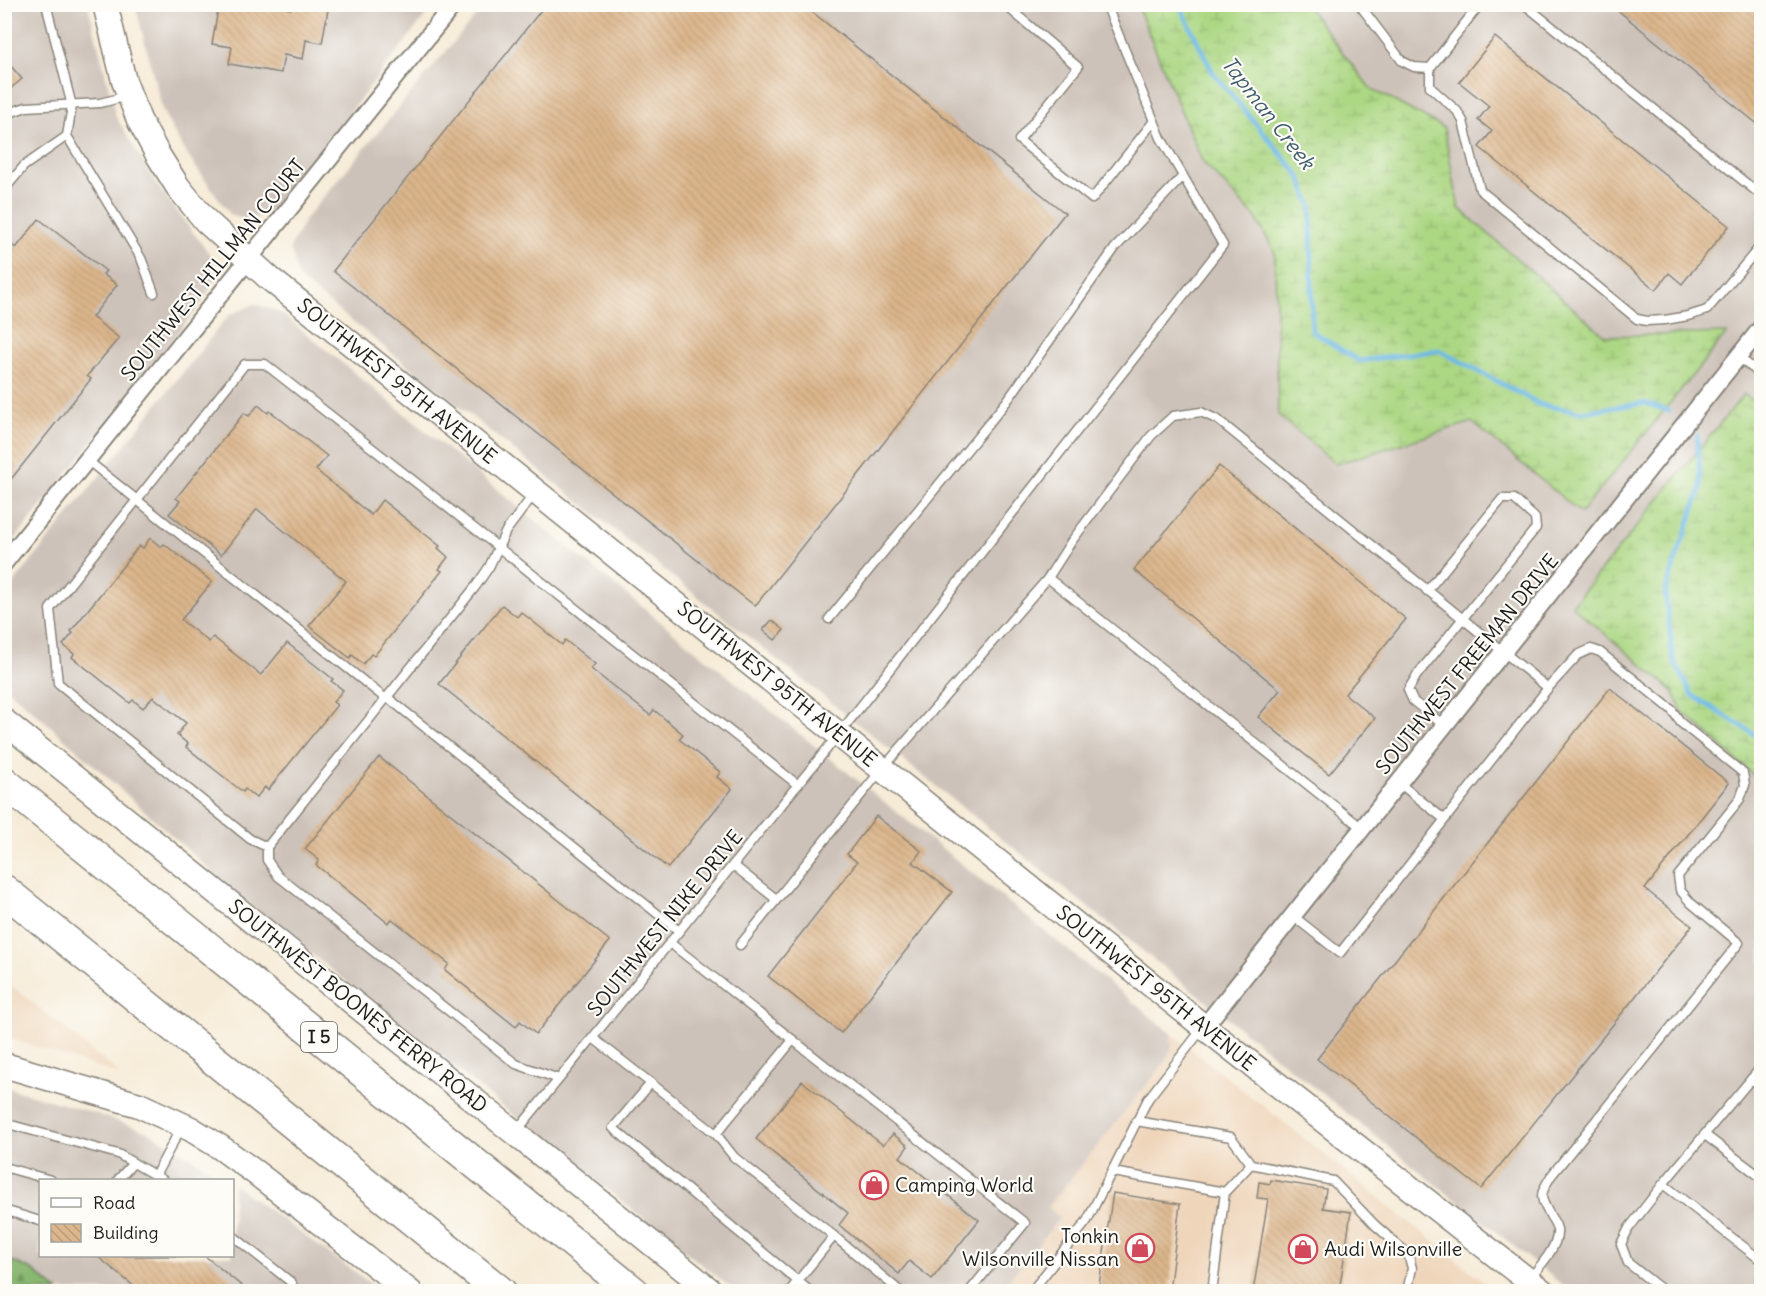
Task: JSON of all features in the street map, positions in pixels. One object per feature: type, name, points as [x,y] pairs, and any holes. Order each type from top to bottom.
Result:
[{"type":"highway","name":"I 5","points":[[6,787],[634,1292]]},
{"type":"highway","points":[[4,890],[501,1292]]},
{"type":"main road","name":"SOUTHWEST 95TH AVENUE","points":[[105,4],[129,96],[148,138],[178,187],[215,231],[536,492],[1530,1287]]},
{"type":"main road","name":"SOUTHWEST BOONES FERRY ROAD","points":[[4,722],[712,1292]]},
{"type":"main road","points":[[4,1065],[139,1105],[183,1125],[220,1147],[410,1292]]},
{"type":"street","name":"SOUTHWEST HILLMAN COURT","points":[[4,563],[454,4]]},
{"type":"street","name":"SOUTHWEST FREEMAN DRIVE","points":[[1204,1027],[1761,327]]},
{"type":"lane","points":[[46,4],[72,106],[67,136],[141,258],[154,293]]},
{"type":"lane","points":[[1004,4],[1078,67],[1019,140],[1092,199],[1154,121]]},
{"type":"lane","points":[[829,619],[1007,401],[1115,248],[1183,176],[1154,121],[1106,4]]},
{"type":"lane","points":[[1359,4],[1402,61],[1414,67],[1430,68]]},
{"type":"lane","points":[[1480,4],[1430,68],[1430,87],[1457,111],[1464,121],[1480,190],[1637,319],[1647,321],[1688,316],[1707,310],[1761,244]]},
{"type":"lane","points":[[1524,4],[1761,196]]},
{"type":"lane","points":[[4,115],[26,107],[72,106],[100,103],[129,96]]},
{"type":"lane","points":[[4,190],[24,166],[67,136]]},
{"type":"lane","name":"SOUTHWEST NIKE DRIVE","points":[[516,1132],[839,734],[1223,245],[1183,176]]},
{"type":"lane","points":[[1738,357],[1761,375]]},
{"type":"lane","points":[[267,847],[250,839],[58,683],[50,609],[245,364],[264,364],[798,785]]},
{"type":"lane","points":[[740,945],[882,769],[1048,578],[1071,542],[1151,436],[1173,416],[1201,412],[1218,420],[1548,688]]},
{"type":"lane","points":[[87,460],[679,931]]},
{"type":"lane","points":[[536,492],[506,531],[489,567],[476,586],[267,847],[267,860],[278,876],[516,1064],[559,1079]]},
{"type":"lane","points":[[1427,591],[1502,499],[1514,499],[1535,518],[1536,528],[1417,675],[1408,690],[1413,701],[1444,726]]},
{"type":"lane","points":[[1048,578],[1362,828]]},
{"type":"lane","points":[[1293,915],[1340,953],[1548,688],[1578,655],[1591,649],[1600,652],[1672,710],[1681,723],[1743,772],[1745,785],[1740,799],[1678,876],[1680,890],[1691,903],[1739,943],[1551,1176],[1541,1193],[1542,1202],[1557,1230],[1554,1245],[1530,1287]]},
{"type":"lane","points":[[1399,783],[1444,819]]},
{"type":"lane","points":[[733,865],[776,899]]},
{"type":"lane","points":[[670,943],[1025,1223],[969,1292]]},
{"type":"lane","points":[[1031,1292],[1087,1221],[1148,1099],[1204,1027]]},
{"type":"lane","points":[[593,1038],[716,1134],[734,1157],[901,1292]]},
{"type":"lane","points":[[716,1134],[793,1040]]},
{"type":"lane","points":[[1665,1292],[1628,1263],[1622,1244],[1629,1228],[1663,1184],[1761,1066]]},
{"type":"lane","points":[[1751,1078],[1761,1087]]},
{"type":"lane","points":[[651,1083],[613,1128],[811,1292]]},
{"type":"lane","points":[[1136,1121],[1231,1137],[1251,1164],[1333,1181],[1375,1226],[1408,1254],[1412,1268],[1407,1292]]},
{"type":"lane","points":[[4,1123],[118,1154],[162,1179]]},
{"type":"lane","points":[[155,1176],[183,1125]]},
{"type":"lane","points":[[1705,1135],[1761,1178]]},
{"type":"lane","points":[[119,1179],[133,1163]]},
{"type":"lane","points":[[1212,1292],[1225,1192],[1251,1164]]},
{"type":"lane","points":[[4,1167],[47,1179]]},
{"type":"lane","points":[[1113,1172],[1225,1192]]},
{"type":"lane","points":[[1663,1184],[1761,1261]]},
{"type":"lane","points":[[4,1210],[39,1221]]},
{"type":"lane","points":[[789,1292],[834,1236]]},
{"type":"lane","points":[[234,1237],[292,1283]]},
{"type":"shaded area","points":[[5,5],[88,5],[116,117],[157,185],[214,260],[216,278],[203,301],[5,552]]},
{"type":"shaded area","points":[[135,5],[434,5],[273,210],[248,221],[230,214],[185,152],[163,112]]},
{"type":"shaded area","points":[[485,5],[1761,5],[1761,1291],[1570,1291],[299,279],[290,248],[306,218]]},
{"type":"shaded area","points":[[255,304],[281,313],[1171,1033],[1172,1047],[1165,1062],[1048,1207],[1060,1218],[1000,1291],[735,1291],[241,898],[5,687],[5,594],[229,315]]},
{"type":"shaded area","points":[[5,980],[121,1075],[5,1037]]},
{"type":"shaded area","points":[[1171,1033],[1496,1291],[1000,1292],[1060,1218],[1047,1207],[1165,1062],[1172,1047]]},
{"type":"shaded area","points":[[4,1087],[94,1113],[149,1132],[226,1179],[39,1179],[39,1257],[234,1257],[234,1185],[381,1291],[5,1291]]},
{"type":"green space","points":[[1137,5],[1306,5],[1370,88],[1444,128],[1459,208],[1605,336],[1727,333],[1581,513],[1472,422],[1336,464],[1278,415],[1275,253],[1256,218],[1202,161]]},
{"type":"green space","points":[[1744,394],[1762,410],[1761,782],[1682,711],[1674,692],[1572,606]]},
{"type":"green space","points":[[5,1258],[32,1270],[58,1291],[5,1291]]},
{"type":"building","points":[[219,4],[263,4],[291,9],[292,4],[329,4],[322,43],[306,40],[303,59],[284,55],[281,73],[229,64],[232,47],[212,44]]},
{"type":"building","points":[[546,4],[802,4],[1065,213],[755,606],[333,271]]},
{"type":"building","points":[[1610,4],[1761,4],[1761,127]]},
{"type":"building","points":[[1495,37],[1729,226],[1682,284],[1669,273],[1656,290],[1479,147],[1492,131],[1478,120],[1489,106],[1459,82]]},
{"type":"building","points":[[4,58],[22,79],[4,94]]},
{"type":"building","points":[[39,219],[106,271],[103,274],[117,285],[92,317],[119,338],[87,376],[91,379],[4,488],[4,254],[12,245],[16,248]]},
{"type":"building","points":[[258,405],[268,413],[270,411],[327,456],[316,470],[371,515],[382,500],[440,546],[438,548],[448,557],[439,569],[442,571],[374,656],[371,654],[363,664],[352,655],[350,658],[309,626],[346,581],[257,509],[221,555],[169,514],[180,501],[176,498],[244,413],[249,416]]},
{"type":"building","points":[[1219,466],[1406,619],[1345,694],[1375,718],[1329,774],[1258,717],[1280,690],[1134,570]]},
{"type":"building","points":[[150,538],[161,547],[164,544],[212,582],[181,620],[209,642],[213,637],[261,675],[287,643],[333,679],[331,681],[343,690],[333,702],[337,705],[268,790],[265,787],[256,798],[245,789],[243,792],[186,747],[188,744],[177,735],[186,723],[153,697],[143,708],[133,700],[130,703],[72,657],[74,654],[63,645],[73,633],[71,631],[139,546],[143,548]]},
{"type":"building","points":[[502,605],[517,617],[521,612],[562,645],[565,640],[595,664],[591,669],[650,715],[654,710],[683,734],[679,739],[720,772],[717,777],[732,789],[668,868],[439,684]]},
{"type":"building","points":[[772,620],[784,630],[775,640],[763,630]]},
{"type":"building","points":[[1610,688],[1729,783],[1645,889],[1692,926],[1481,1189],[1317,1059]]},
{"type":"building","points":[[379,757],[610,941],[536,1034],[520,1021],[516,1027],[445,970],[449,964],[392,919],[388,923],[316,865],[319,860],[305,849]]},
{"type":"building","points":[[876,816],[921,851],[913,862],[952,892],[841,1033],[768,976],[857,862],[847,854]]},
{"type":"building","name":"Camping World","points":[[802,1081],[883,1145],[893,1134],[908,1146],[900,1157],[979,1220],[932,1279],[909,1261],[899,1274],[839,1225],[848,1213],[756,1139]]},
{"type":"building","name":"Audi Wilsonville","points":[[1271,1180],[1326,1189],[1323,1208],[1351,1212],[1339,1292],[1253,1292],[1268,1199],[1257,1198],[1259,1182],[1270,1184]]},
{"type":"building","name":"Tonkin Wilsonville Nissan","points":[[1113,1193],[1180,1204],[1169,1292],[1098,1292]]},
{"type":"building","points":[[98,1257],[206,1257],[249,1292],[141,1292]]},
{"type":"waterway","name":"Tapman Creek","points":[[1179,4],[1213,73],[1299,175],[1311,205],[1312,331],[1359,361],[1439,350],[1541,405],[1582,412],[1645,403],[1669,411]]},
{"type":"waterway","name":"Tapman Creek","points":[[1697,436],[1701,488],[1665,592],[1673,658],[1692,695],[1762,739]]},
{"type":"place","name":"Camping World","points":[[874,1185]]},
{"type":"place","name":"Tonkin Wilsonville Nissan","points":[[1140,1248]]},
{"type":"place","name":"Audi Wilsonville","points":[[1303,1249]]}]
